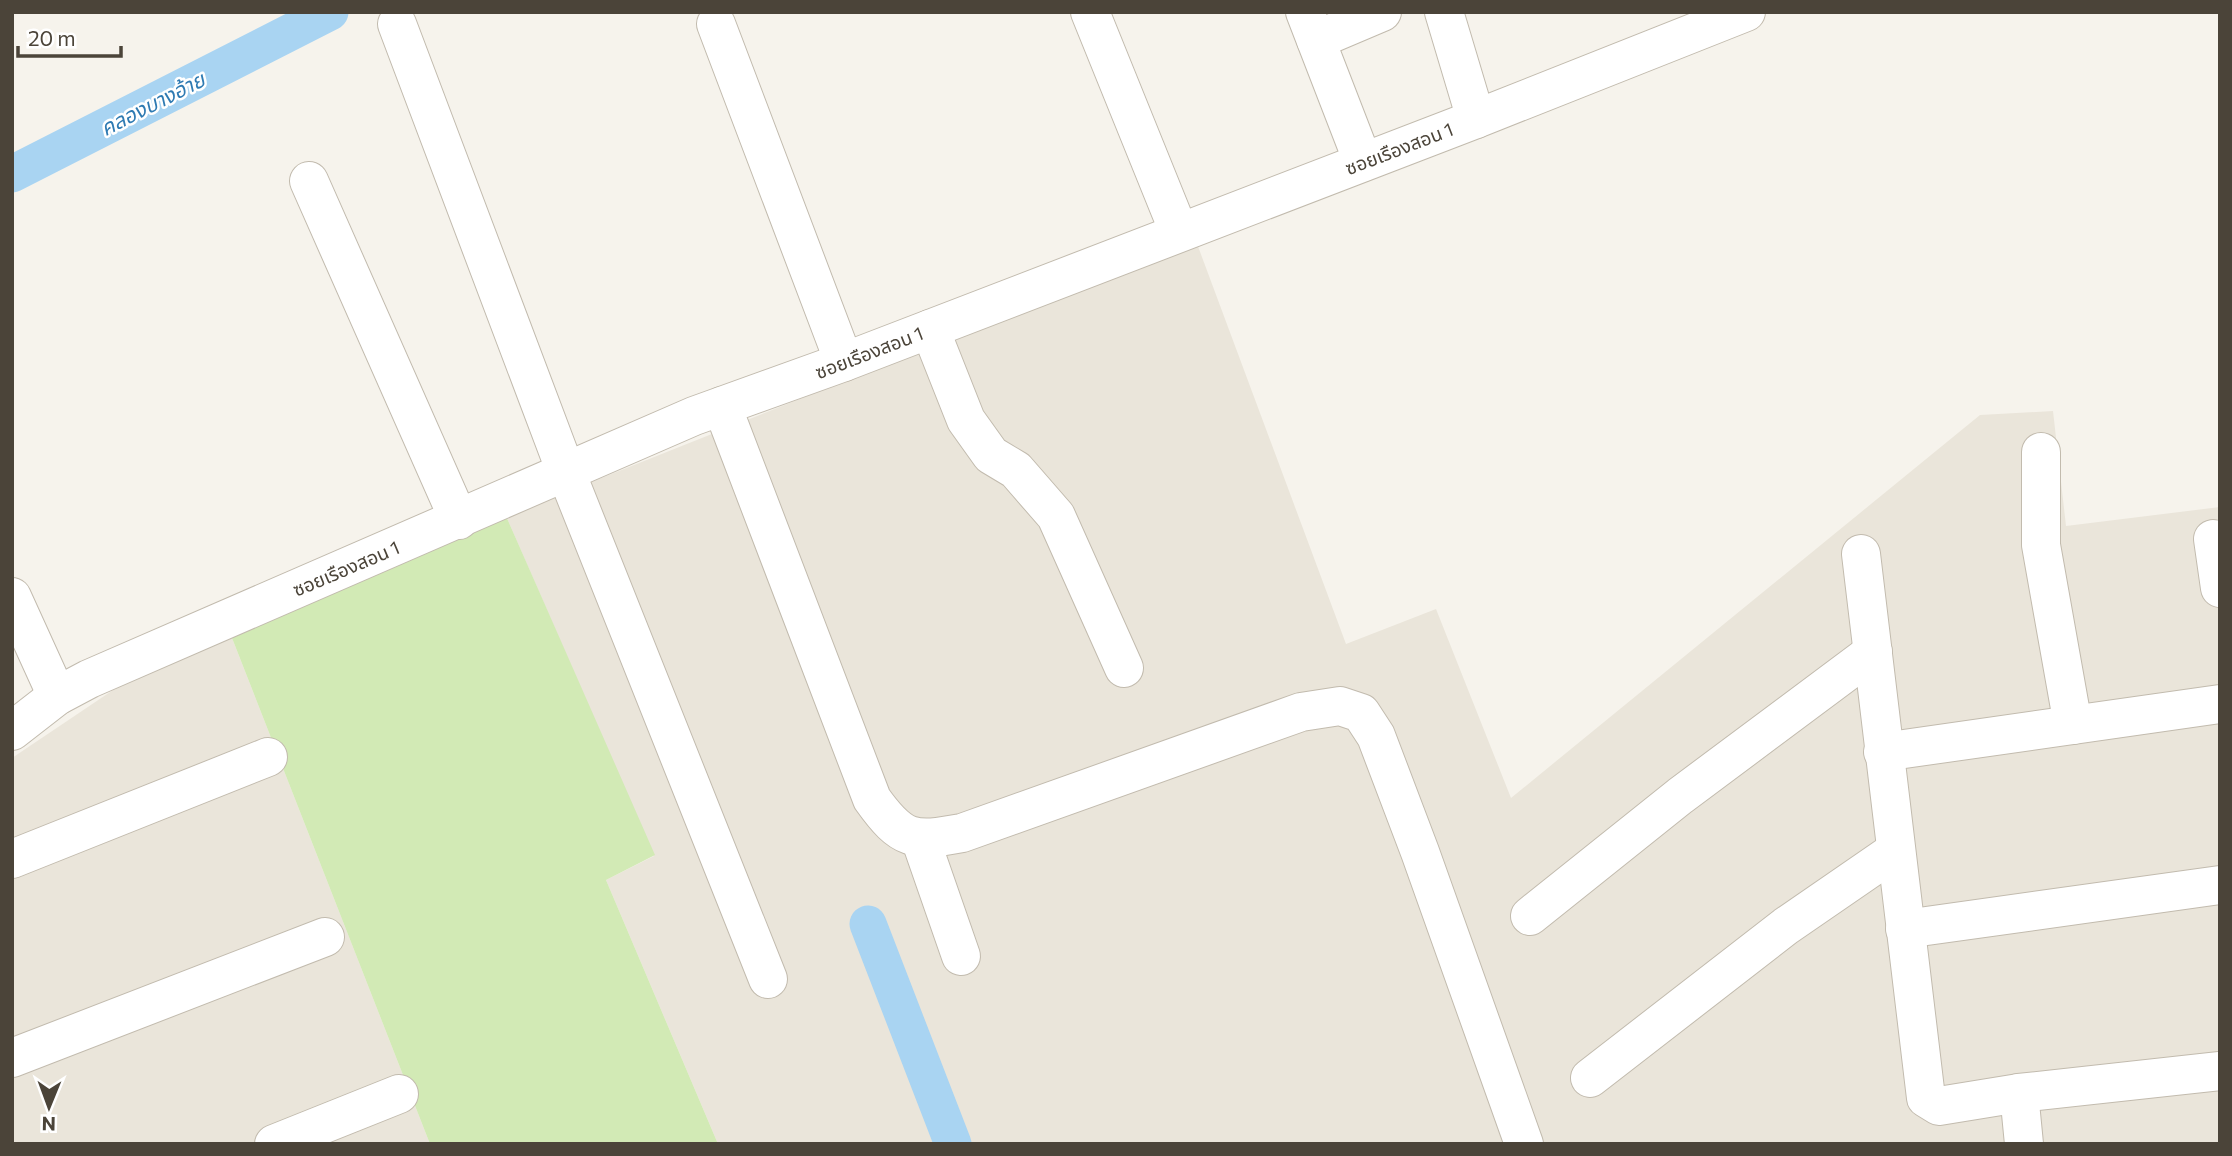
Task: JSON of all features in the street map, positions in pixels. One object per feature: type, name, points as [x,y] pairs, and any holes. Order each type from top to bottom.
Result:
[{"type":"street","points":[[1090,12],[1179,232]]},
{"type":"street","points":[[1363,162],[1311,26],[1382,12]]},
{"type":"street","points":[[1444,12],[1476,119]]},
{"type":"street","name":"ซอยเรืองสอน 1","points":[[12,731],[57,696],[89,679],[722,406],[844,362],[1476,119],[1745,12]]},
{"type":"street","points":[[397,24],[566,472],[768,979]]},
{"type":"street","points":[[716,24],[844,362]]},
{"type":"street","points":[[309,181],[458,520]]},
{"type":"street","points":[[930,329],[966,420],[991,455],[1016,470],[1056,516],[1124,668]]},
{"type":"street","points":[[722,406],[872,799],[888,821],[908,836],[931,839],[962,833],[1301,712],[1340,705],[1361,713],[1376,736],[1524,1144]]},
{"type":"street","points":[[2041,452],[2041,545],[2073,725]]},
{"type":"street","points":[[2213,539],[2220,588]]},
{"type":"street","points":[[1861,554],[1926,1098],[1939,1106],[2019,1093],[2220,1071]]},
{"type":"street","points":[[12,597],[57,696]]},
{"type":"street","points":[[1530,916],[1680,796],[1873,652]]},
{"type":"street","points":[[1883,752],[2220,704]]},
{"type":"street","points":[[12,859],[268,757]]},
{"type":"street","points":[[920,838],[961,956]]},
{"type":"street","points":[[1590,1078],[1786,926],[1895,851]]},
{"type":"street","points":[[1905,929],[2220,885]]},
{"type":"street","points":[[12,1058],[325,937]]},
{"type":"street","points":[[2019,1093],[2024,1144]]},
{"type":"street","points":[[274,1144],[399,1094]]},
{"type":"shaded area","points":[[1196,241],[1346,644],[1436,609],[1511,798],[1980,415],[2053,411],[2066,526],[2220,507],[2220,1144],[718,1144],[606,880],[654,856],[506,516]]},
{"type":"shaded area","points":[[232,638],[430,1144],[12,1144],[12,758],[131,678]]},
{"type":"green space","points":[[506,516],[655,855],[606,880],[718,1144],[430,1144],[232,638]]},
{"type":"waterway","name":"คลองบางอ้าย","points":[[12,174],[330,12]]},
{"type":"waterway","points":[[868,924],[953,1144]]}]
